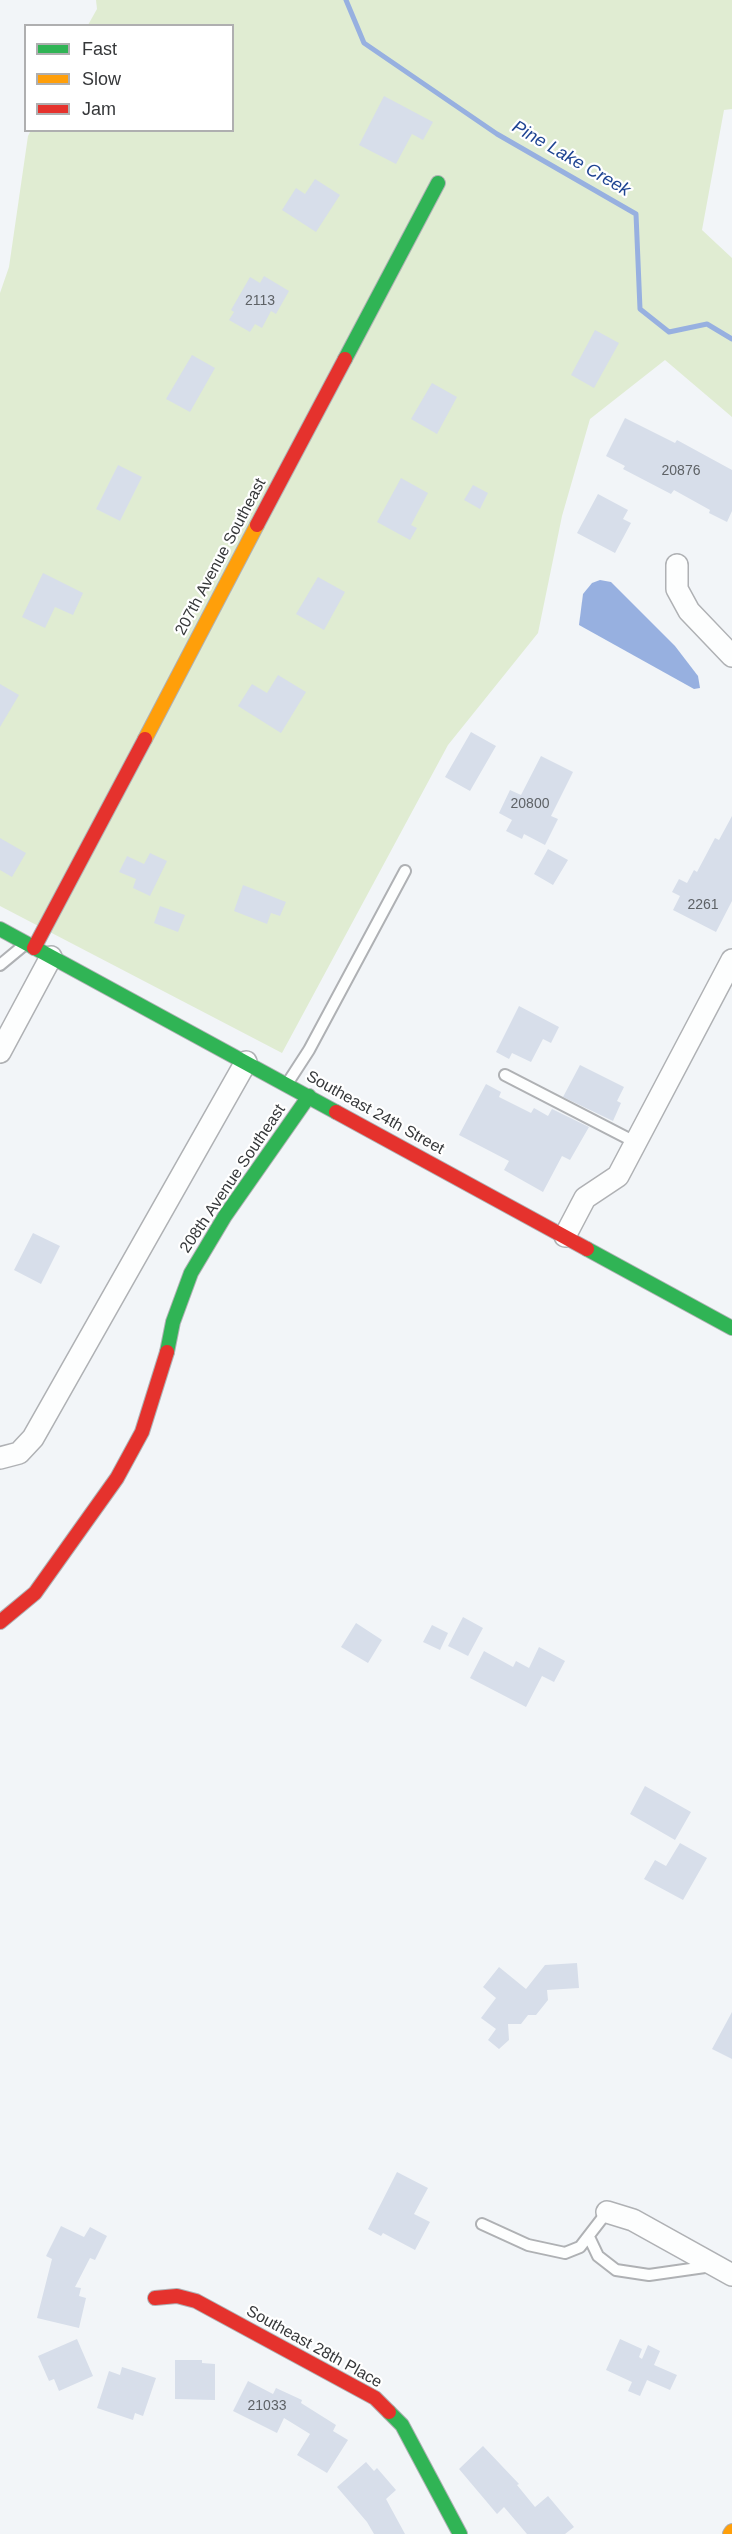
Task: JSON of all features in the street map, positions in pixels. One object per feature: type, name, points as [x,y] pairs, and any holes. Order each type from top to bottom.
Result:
[{"type":"street","name":"207th Avenue Southeast","points":[[37,950],[438,183]]},
{"type":"street","points":[[677,565],[677,589],[689,610],[732,656]]},
{"type":"street","name":"Southeast 24th Street","points":[[0,929],[732,1328]]},
{"type":"street","points":[[0,1052],[37,950]]},
{"type":"street","points":[[565,1236],[585,1198],[618,1176],[732,960]]},
{"type":"street","points":[[0,1458],[19,1454],[33,1438],[246,1062]]},
{"type":"street","name":"208th Avenue Southeast","points":[[0,1622],[34,1593],[117,1478],[142,1432],[162,1371],[176,1313],[191,1273],[225,1216],[309,1096]]},
{"type":"street","points":[[607,2212],[633,2220],[724,2271]]},
{"type":"street","name":"Southeast 28th Place","points":[[155,2298],[177,2296],[196,2301],[375,2398],[402,2425],[460,2534]]},
{"type":"lane","points":[[287,1084],[309,1050],[405,871]]},
{"type":"lane","points":[[0,965],[37,950]]},
{"type":"lane","points":[[505,1075],[635,1142]]},
{"type":"lane","points":[[482,2224],[528,2245],[565,2253],[580,2247],[607,2212]]},
{"type":"lane","points":[[589,2237],[598,2256],[616,2270],[649,2275],[724,2271]]},
{"type":"green space","points":[[96,0],[732,0],[732,109],[724,110],[702,230],[732,258],[732,417],[665,360],[590,419],[562,516],[538,633],[448,745],[282,1053],[0,906],[0,293],[9,267],[28,136],[30,132],[234,132],[234,24],[89,24],[97,9]]},
{"type":"water","points":[[600,580],[611,582],[675,646],[698,676],[700,688],[694,689],[579,625],[583,594],[592,583]]},
{"type":"building","points":[[384,96],[433,122],[423,140],[412,134],[396,164],[359,145]]},
{"type":"building","points":[[315,179],[340,195],[316,232],[282,210],[296,188],[305,194]]},
{"type":"building","points":[[264,276],[289,291],[276,314],[271,311],[262,328],[255,324],[250,332],[229,320],[234,312],[231,310],[250,277],[260,283]]},
{"type":"building","points":[[595,330],[619,343],[594,388],[571,375]]},
{"type":"building","points":[[192,355],[215,368],[190,412],[166,399]]},
{"type":"building","points":[[432,383],[457,397],[437,434],[411,419]]},
{"type":"building","points":[[625,418],[675,443],[677,440],[732,470],[732,511],[727,522],[674,490],[671,494],[623,469],[625,466],[606,456]]},
{"type":"building","points":[[118,465],[142,477],[120,521],[96,509]]},
{"type":"building","points":[[401,478],[428,493],[411,525],[417,528],[410,540],[377,522]]},
{"type":"building","points":[[473,485],[488,493],[480,509],[464,500]]},
{"type":"building","points":[[598,494],[628,510],[623,519],[631,523],[615,553],[577,533]]},
{"type":"building","points":[[43,573],[83,593],[73,615],[55,607],[45,628],[22,617]]},
{"type":"building","points":[[318,577],[345,592],[324,630],[296,614]]},
{"type":"building","points":[[278,675],[306,692],[281,733],[238,706],[252,684],[267,693]]},
{"type":"building","points":[[0,684],[19,695],[0,727]]},
{"type":"building","points":[[471,732],[496,746],[470,791],[445,777]]},
{"type":"building","points":[[541,756],[573,772],[551,816],[558,819],[545,845],[524,834],[522,839],[506,831],[512,820],[499,813],[510,790],[521,795]]},
{"type":"building","points":[[732,816],[732,901],[716,932],[673,910],[680,896],[672,892],[679,879],[687,883],[694,870],[697,872],[715,838],[719,840]]},
{"type":"building","points":[[0,838],[26,853],[12,877],[0,870]]},
{"type":"building","points":[[548,849],[568,860],[553,885],[534,874]]},
{"type":"building","points":[[150,853],[167,861],[150,896],[133,888],[136,879],[119,872],[127,856],[144,864]]},
{"type":"building","points":[[243,885],[286,902],[280,916],[271,913],[267,924],[234,911]]},
{"type":"building","points":[[160,906],[185,915],[178,932],[154,923]]},
{"type":"building","points":[[519,1006],[559,1027],[551,1043],[543,1039],[531,1062],[512,1053],[509,1059],[496,1052]]},
{"type":"building","points":[[580,1065],[624,1087],[617,1101],[621,1103],[613,1121],[563,1097]]},
{"type":"building","points":[[486,1084],[501,1092],[499,1097],[531,1113],[534,1108],[548,1116],[552,1109],[589,1127],[570,1160],[562,1156],[543,1192],[504,1170],[509,1161],[459,1135]]},
{"type":"building","points":[[33,1233],[60,1246],[41,1284],[14,1270]]},
{"type":"building","points":[[463,1617],[483,1628],[468,1656],[448,1646]]},
{"type":"building","points":[[356,1623],[382,1640],[368,1663],[341,1647]]},
{"type":"building","points":[[432,1625],[448,1633],[440,1650],[423,1642]]},
{"type":"building","points":[[539,1647],[565,1661],[554,1682],[542,1676],[526,1707],[470,1678],[484,1651],[513,1667],[516,1661],[529,1668]]},
{"type":"building","points":[[645,1786],[691,1812],[675,1840],[630,1814]]},
{"type":"building","points":[[680,1843],[707,1858],[683,1900],[644,1879],[655,1860],[666,1866]]},
{"type":"building","points":[[577,1963],[579,1988],[547,1990],[548,2000],[536,2015],[528,2015],[521,2024],[508,2024],[509,2040],[499,2049],[488,2040],[496,2029],[481,2018],[496,1998],[483,1987],[499,1967],[526,1989],[545,1965]]},
{"type":"building","points":[[732,2012],[732,2059],[712,2049]]},
{"type":"building","points":[[397,2172],[428,2188],[414,2214],[430,2222],[415,2250],[383,2233],[381,2236],[368,2229]]},
{"type":"building","points":[[61,2226],[84,2237],[90,2227],[107,2236],[95,2260],[90,2258],[75,2287],[81,2288],[79,2296],[86,2298],[79,2328],[37,2318],[52,2259],[46,2256]]},
{"type":"building","points":[[77,2339],[93,2376],[59,2391],[54,2379],[49,2381],[38,2356]]},
{"type":"building","points":[[620,2339],[642,2349],[639,2357],[642,2359],[648,2345],[660,2351],[654,2365],[677,2375],[670,2390],[647,2380],[640,2396],[628,2391],[632,2382],[606,2370]]},
{"type":"building","points":[[175,2360],[202,2360],[202,2363],[215,2364],[215,2400],[175,2399]]},
{"type":"building","points":[[122,2367],[156,2378],[143,2416],[135,2413],[133,2420],[97,2408],[109,2371],[120,2375]]},
{"type":"building","points":[[248,2381],[273,2394],[276,2388],[302,2400],[301,2403],[336,2425],[333,2431],[348,2440],[327,2473],[297,2455],[310,2434],[284,2418],[277,2433],[233,2411]]},
{"type":"building","points":[[483,2446],[519,2484],[517,2485],[535,2507],[548,2496],[574,2527],[565,2534],[527,2534],[504,2507],[497,2514],[459,2469]]},
{"type":"building","points":[[366,2462],[374,2471],[377,2468],[396,2490],[386,2499],[405,2534],[374,2534],[367,2522],[337,2487]]},
{"type":"waterway","name":"Pine Lake Creek","points":[[346,0],[364,43],[497,134],[636,214],[640,309],[669,332],[707,324],[732,339]]},
{"type":"traffic: fast","points":[[345,359],[438,183]]},
{"type":"traffic: fast","points":[[0,929],[336,1112]]},
{"type":"traffic: fast","points":[[167,1352],[173,1322],[191,1273],[225,1216],[309,1096]]},
{"type":"traffic: fast","points":[[587,1249],[732,1328]]},
{"type":"traffic: fast","points":[[389,2412],[402,2425],[460,2534]]},
{"type":"traffic: slow","points":[[145,739],[257,525]]},
{"type":"traffic: jam","points":[[257,525],[345,359]]},
{"type":"traffic: jam","points":[[34,948],[145,739]]},
{"type":"traffic: jam","points":[[336,1112],[587,1249]]},
{"type":"traffic: jam","points":[[0,1622],[35,1593],[117,1478],[142,1432],[167,1352]]},
{"type":"traffic: jam","points":[[155,2298],[177,2296],[196,2301],[375,2398],[389,2412]]}]
